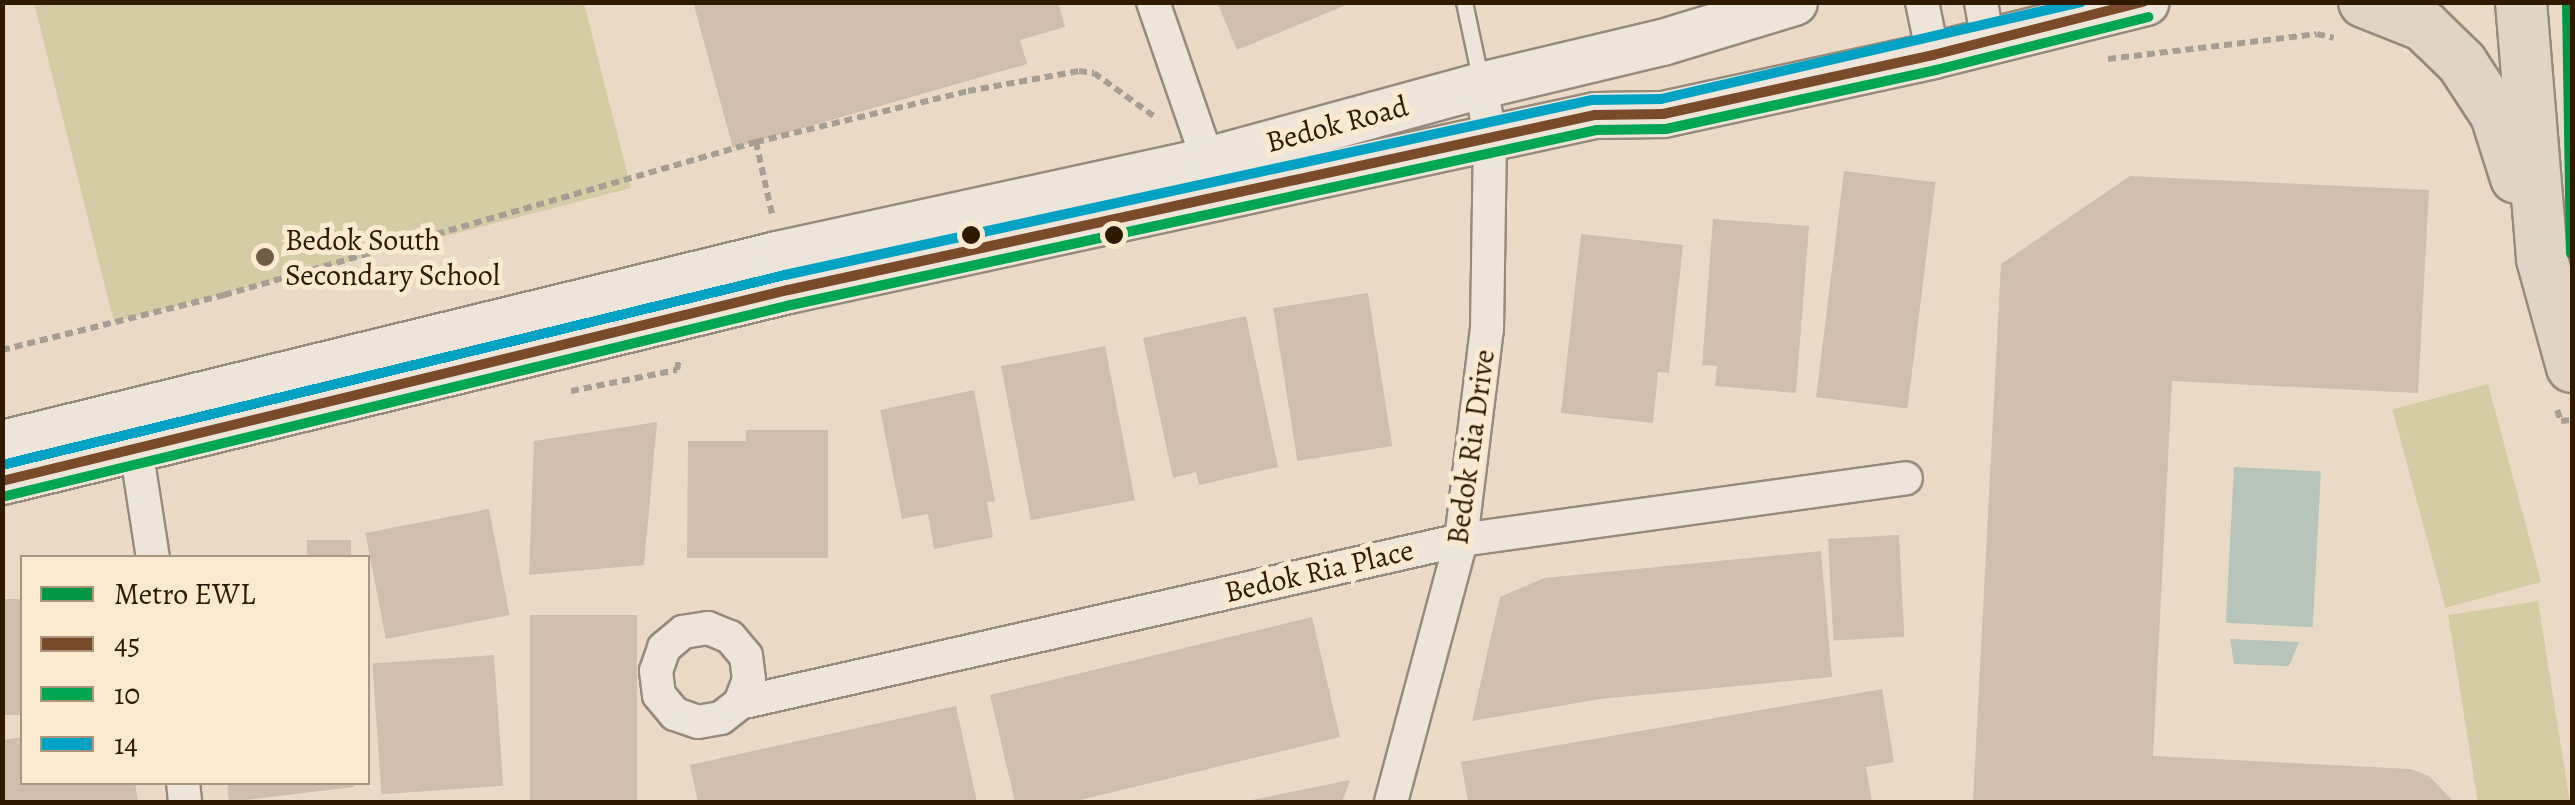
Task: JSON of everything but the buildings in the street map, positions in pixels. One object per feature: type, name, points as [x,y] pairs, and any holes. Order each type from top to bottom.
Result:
[{"type":"main road","name":"Bedok Road","points":[[2,482],[133,434],[777,254],[1209,163],[1481,85],[1662,42],[1794,2]]},
{"type":"main road","name":"Bedok Road","points":[[1209,163],[1490,138],[1595,115],[1663,114],[1933,56],[1985,22],[2145,2]]},
{"type":"main road","points":[[2521,2],[2542,259],[2564,386]]},
{"type":"main road","points":[[2354,22],[2424,26],[2462,63],[2496,115],[2542,259]]},
{"type":"main road","name":"Bedok Road","points":[[2,443],[133,434]]},
{"type":"street","points":[[1153,2],[1209,163]]},
{"type":"street","points":[[1922,2],[1933,56]]},
{"type":"street","name":"Bedok Ria Drive","points":[[1391,802],[1461,540],[1487,329],[1490,138],[1481,85]]},
{"type":"street","points":[[133,434],[152,555]]},
{"type":"street","name":"Bedok Ria Place","points":[[740,703],[1461,540],[1906,478]]},
{"type":"lane","points":[[1464,2],[1481,85]]},
{"type":"path","points":[[2090,62],[2317,34],[2354,22]]},
{"type":"path","points":[[2,350],[224,295],[756,142],[968,90],[1079,71],[1094,74],[1209,163]]},
{"type":"path","points":[[756,142],[774,220]]},
{"type":"path","points":[[2564,386],[2562,422],[2572,420]]},
{"type":"shaded area","points":[[34,3],[584,3],[631,188],[114,322]]},
{"type":"shaded area","points":[[2488,384],[2541,582],[2445,608],[2392,410]]},
{"type":"shaded area","points":[[2234,467],[2321,472],[2313,627],[2226,623]]},
{"type":"shaded area","points":[[2538,601],[2570,802],[2478,802],[2448,615]]},
{"type":"shaded area","points":[[2230,639],[2299,642],[2289,666],[2234,664]]},
{"type":"metro line","name":"EWL","points":[[2568,2],[2572,253]]},
{"type":"transit line","name":"14","points":[[2,465],[785,275],[1592,100],[1661,99],[2081,2]]},
{"type":"transit line","name":"45","points":[[2,481],[788,290],[1595,115],[1663,114],[1933,55],[2143,2]]},
{"type":"transit line","name":"10","points":[[6,496],[791,305],[1597,130],[1666,129],[1936,70],[2149,17]]},
{"type":"place","name":"Bedok South Secondary School","points":[[265,257]]}]
